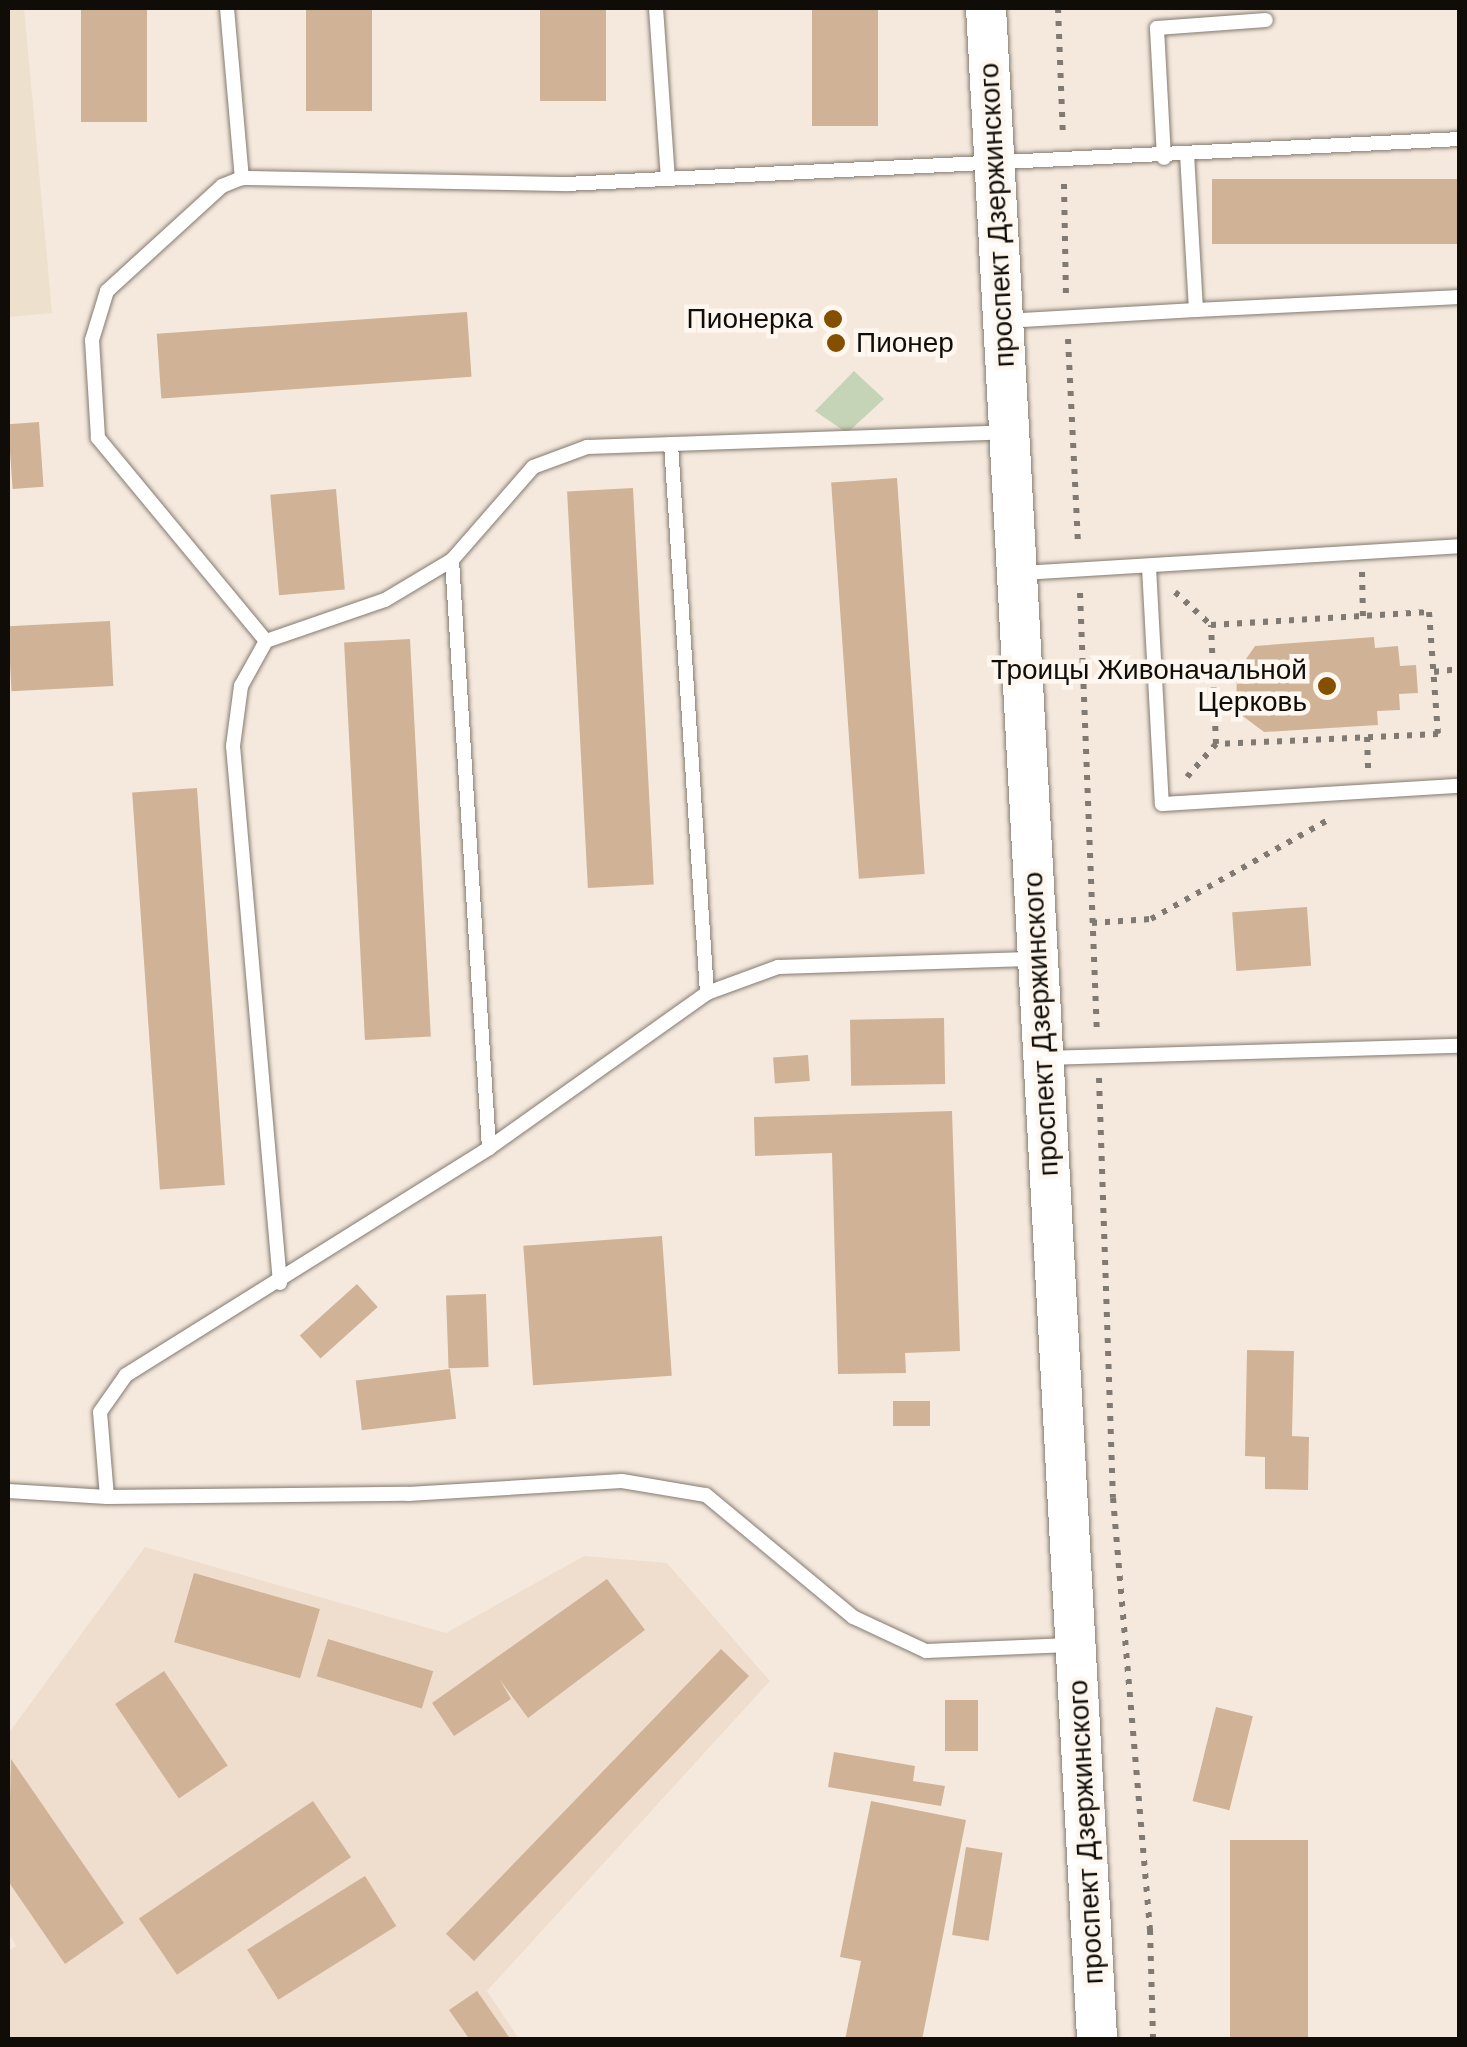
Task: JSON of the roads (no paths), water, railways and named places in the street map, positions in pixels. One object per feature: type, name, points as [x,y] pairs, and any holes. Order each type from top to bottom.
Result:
[{"type":"street","name":"проспект Дзержинского","points":[[986,8],[1097,2040]]},
{"type":"lane","points":[[227,8],[242,178]]},
{"type":"lane","points":[[656,8],[668,180]]},
{"type":"lane","points":[[1164,158],[1157,28],[1266,20]]},
{"type":"lane","points":[[266,641],[98,438],[92,340],[107,291],[222,186],[242,178],[668,180],[1064,164],[1460,139]]},
{"type":"lane","points":[[1188,156],[1196,310]]},
{"type":"lane","points":[[1003,321],[1460,296]]},
{"type":"lane","points":[[280,1283],[233,746],[241,686],[266,641],[385,600],[452,560],[533,467],[587,447],[1009,432]]},
{"type":"lane","points":[[671,444],[706,993]]},
{"type":"lane","points":[[1016,574],[1460,546]]},
{"type":"lane","points":[[452,560],[488,1148]]},
{"type":"lane","points":[[1149,567],[1162,804],[1460,786]]},
{"type":"lane","points":[[108,1497],[100,1412],[126,1374],[280,1283],[488,1148],[706,993],[778,966],[1038,959]]},
{"type":"lane","points":[[1044,1058],[1460,1046]]},
{"type":"lane","points":[[8,1491],[108,1497],[408,1494],[622,1480],[706,1495],[852,1618],[926,1651],[1076,1645]]},
{"type":"place","name":"Пионерка","points":[[833,319]]},
{"type":"place","name":"Пионер","points":[[836,343]]},
{"type":"place","name":"Троицы Живоначальной Церковь","points":[[1327,686]]}]
